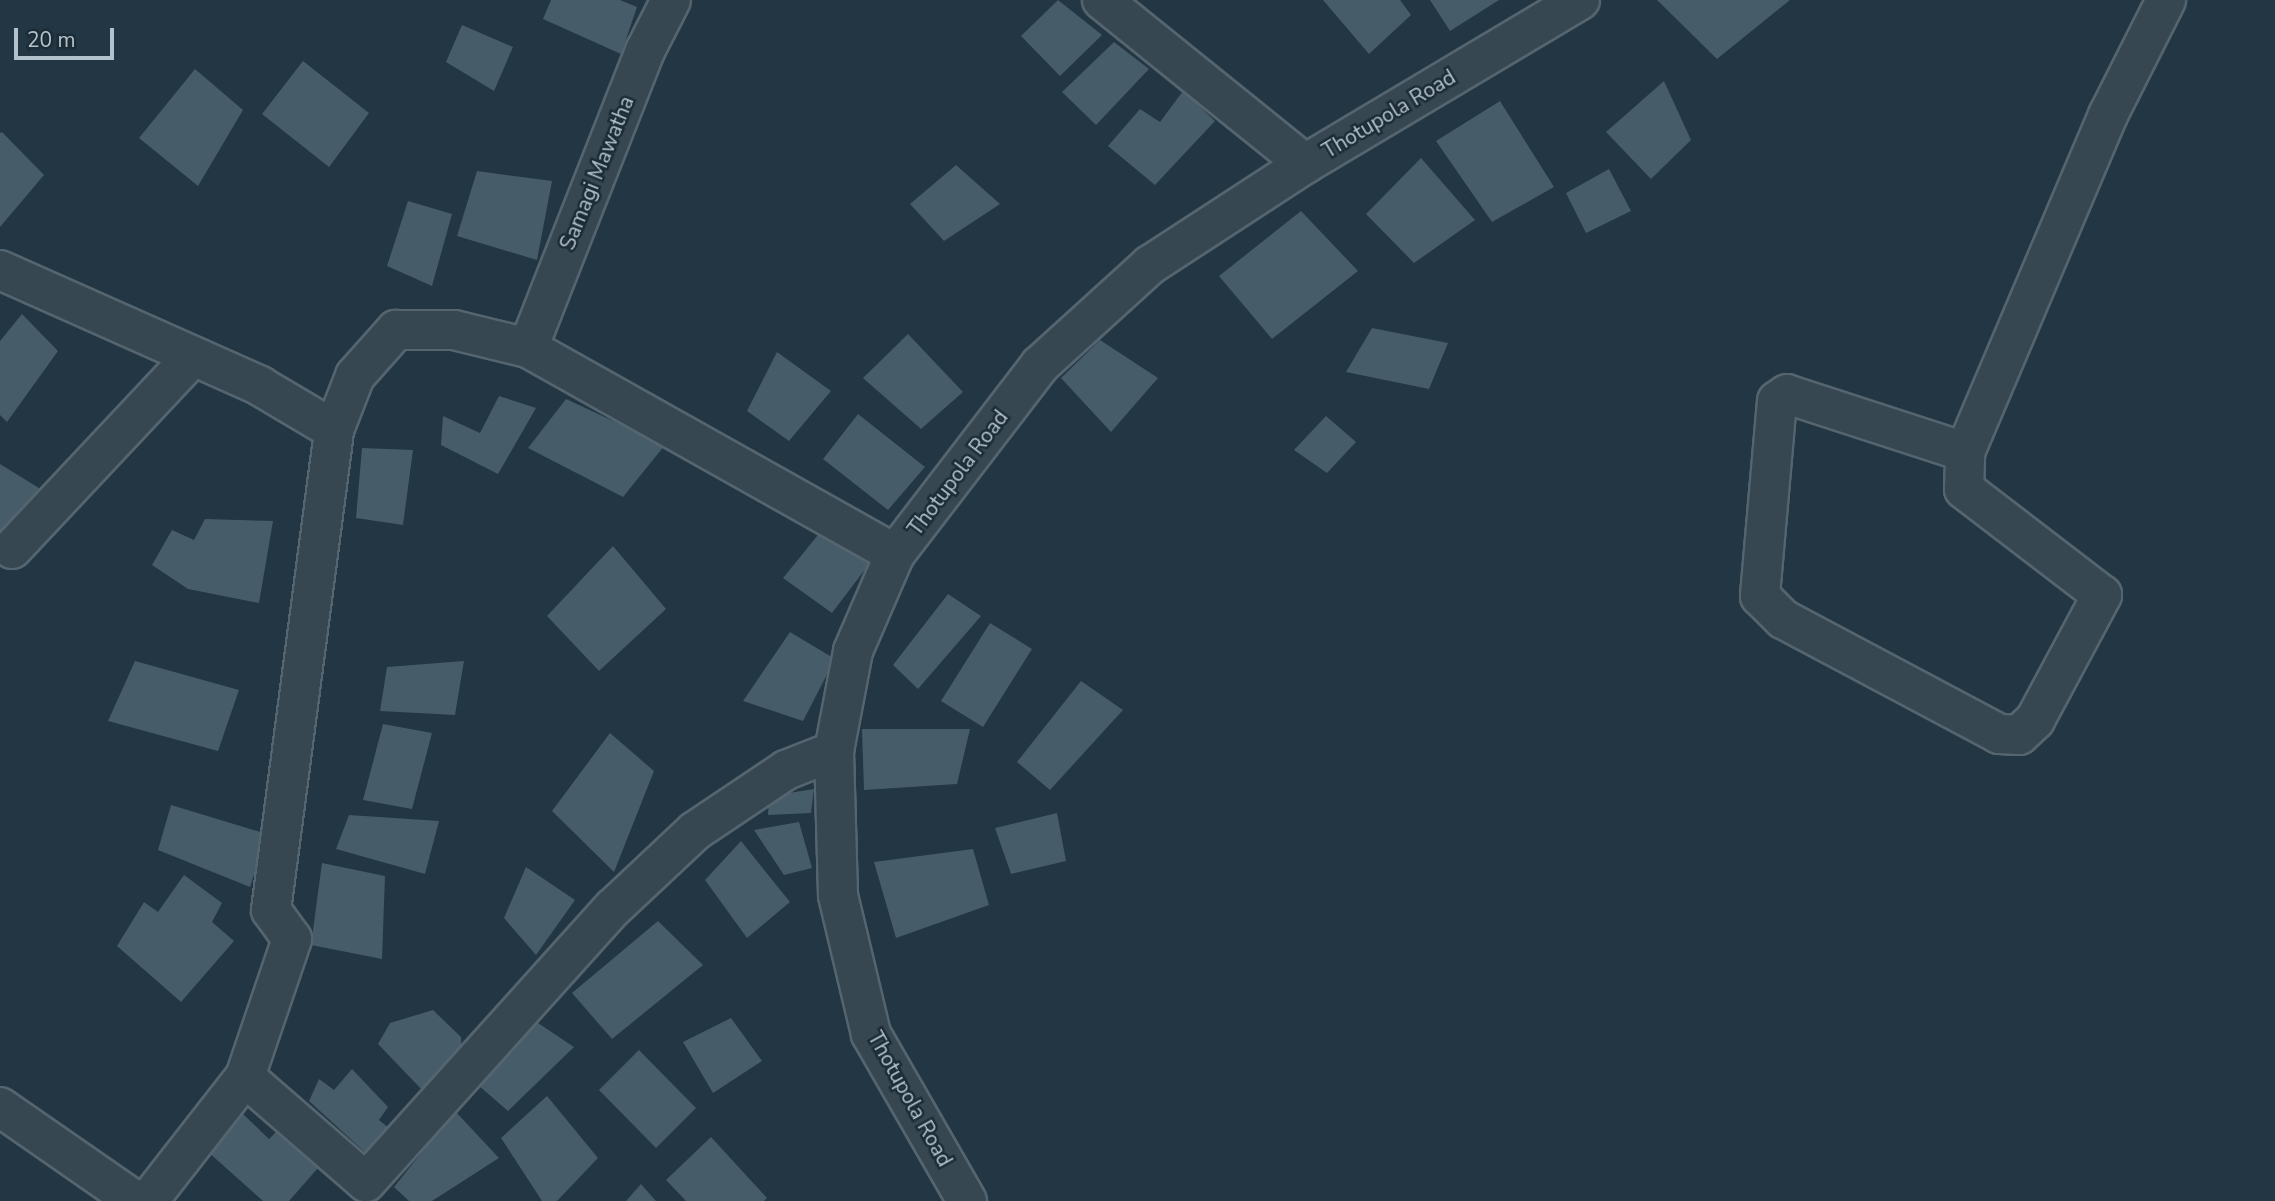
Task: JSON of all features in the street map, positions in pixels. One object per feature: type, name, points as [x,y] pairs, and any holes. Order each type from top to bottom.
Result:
[{"type":"street","name":"Samagi Mawatha","points":[[528,348],[645,51],[671,0]]},
{"type":"street","points":[[1102,0],[1305,164]]},
{"type":"street","name":"Thotupola Road","points":[[967,1201],[871,1034],[838,895],[834,751],[853,651],[895,554],[1040,365],[1150,265],[1305,164],[1580,0]]},
{"type":"street","points":[[1965,452],[1787,394],[1777,401],[1760,596],[1783,619],[1999,734],[2019,735],[2035,720],[2102,595],[1964,489],[1965,452],[2108,115],[2166,0]]},
{"type":"street","points":[[0,270],[260,386],[334,430]]},
{"type":"street","points":[[148,1201],[245,1077],[292,939],[271,910],[334,430],[355,376],[396,330],[454,330],[528,348],[895,554]]},
{"type":"street","points":[[12,549],[192,357]]},
{"type":"street","points":[[245,1077],[366,1182],[613,908],[695,831],[786,770],[834,751]]},
{"type":"street","points":[[0,1107],[135,1201]]},
{"type":"building","points":[[551,0],[620,0],[637,7],[621,54],[543,19]]},
{"type":"building","points":[[1058,0],[1102,35],[1060,76],[1021,36]]},
{"type":"building","points":[[1323,0],[1400,0],[1411,15],[1369,54]]},
{"type":"building","points":[[1430,0],[1499,0],[1450,31]]},
{"type":"building","points":[[1657,0],[1790,0],[1717,59]]},
{"type":"building","points":[[462,25],[513,47],[494,91],[446,62]]},
{"type":"building","points":[[1114,42],[1149,69],[1096,125],[1062,92]]},
{"type":"building","points":[[303,61],[369,113],[329,167],[262,114]]},
{"type":"building","points":[[195,69],[243,110],[198,186],[139,138]]},
{"type":"building","points":[[1664,81],[1691,140],[1651,179],[1606,132]]},
{"type":"building","points":[[1183,91],[1215,121],[1155,185],[1108,146],[1140,109],[1160,122]]},
{"type":"building","points":[[1500,101],[1554,187],[1492,222],[1436,141]]},
{"type":"building","points":[[2,132],[44,175],[0,227],[0,133]]},
{"type":"building","points":[[1421,158],[1475,220],[1414,263],[1366,214]]},
{"type":"building","points":[[956,165],[1000,204],[944,241],[910,204]]},
{"type":"building","points":[[1609,169],[1631,211],[1586,233],[1566,193]]},
{"type":"building","points":[[477,171],[552,181],[537,260],[457,236]]},
{"type":"building","points":[[408,201],[452,214],[432,286],[387,266]]},
{"type":"building","points":[[1301,211],[1358,271],[1272,339],[1219,276]]},
{"type":"building","points":[[22,314],[58,351],[7,422],[0,415],[0,341]]},
{"type":"building","points":[[1372,328],[1448,343],[1429,389],[1346,372]]},
{"type":"building","points":[[908,334],[963,392],[921,429],[863,378]]},
{"type":"building","points":[[1100,340],[1158,378],[1111,432],[1061,378]]},
{"type":"building","points":[[777,352],[831,391],[789,441],[747,411]]},
{"type":"building","points":[[499,396],[536,408],[498,474],[441,445],[443,416],[480,433]]},
{"type":"building","points":[[566,399],[665,445],[623,497],[528,448]]},
{"type":"building","points":[[858,414],[925,467],[888,510],[823,459]]},
{"type":"building","points":[[1326,416],[1356,442],[1327,473],[1294,450]]},
{"type":"building","points":[[362,448],[413,450],[403,525],[356,518]]},
{"type":"building","points":[[0,464],[47,493],[0,547]]},
{"type":"building","points":[[205,519],[273,521],[259,603],[188,589],[152,565],[172,530],[194,540]]},
{"type":"building","points":[[826,525],[873,559],[832,613],[783,578]]},
{"type":"building","points":[[613,546],[666,609],[599,671],[547,616]]},
{"type":"building","points":[[948,594],[981,616],[918,689],[893,665]]},
{"type":"building","points":[[990,623],[1032,649],[983,727],[941,701]]},
{"type":"building","points":[[790,632],[835,659],[803,721],[743,701]]},
{"type":"building","points":[[135,661],[239,690],[218,751],[108,721]]},
{"type":"building","points":[[464,661],[455,715],[380,711],[387,667]]},
{"type":"building","points":[[1081,681],[1123,710],[1050,790],[1017,762]]},
{"type":"building","points":[[383,724],[432,733],[412,809],[363,800]]},
{"type":"building","points":[[862,729],[970,729],[957,784],[864,790]]},
{"type":"building","points":[[610,733],[654,771],[614,872],[552,811]]},
{"type":"building","points":[[814,789],[811,813],[768,815],[769,796]]},
{"type":"building","points":[[171,805],[267,834],[250,887],[158,850]]},
{"type":"building","points":[[1057,813],[1066,861],[1011,874],[995,828]]},
{"type":"building","points":[[349,815],[439,821],[425,874],[336,849]]},
{"type":"building","points":[[799,822],[812,868],[784,875],[754,830]]},
{"type":"building","points":[[741,841],[790,902],[747,938],[705,880]]},
{"type":"building","points":[[973,849],[989,905],[896,938],[874,862]]},
{"type":"building","points":[[322,863],[385,876],[382,959],[311,945]]},
{"type":"building","points":[[526,867],[575,900],[536,955],[504,918]]},
{"type":"building","points":[[184,875],[222,903],[212,922],[234,941],[181,1002],[117,946],[144,902],[158,912]]},
{"type":"building","points":[[658,921],[703,965],[612,1039],[572,993]]},
{"type":"building","points":[[433,1010],[461,1037],[462,1058],[424,1092],[378,1044],[390,1023]]},
{"type":"building","points":[[731,1018],[762,1061],[713,1093],[683,1042]]},
{"type":"building","points":[[535,1021],[574,1047],[508,1111],[478,1085]]},
{"type":"building","points":[[639,1050],[696,1108],[656,1148],[599,1090]]},
{"type":"building","points":[[352,1069],[388,1107],[379,1120],[390,1129],[368,1155],[309,1101],[319,1079],[334,1090]]},
{"type":"building","points":[[547,1096],[598,1158],[557,1201],[542,1201],[501,1138]]},
{"type":"building","points":[[455,1111],[499,1158],[432,1201],[409,1201],[394,1187]]},
{"type":"building","points":[[243,1114],[269,1139],[282,1126],[325,1160],[289,1201],[263,1201],[207,1151]]},
{"type":"building","points":[[711,1137],[767,1198],[764,1201],[686,1201],[666,1180]]},
{"type":"building","points":[[641,1184],[656,1201],[626,1201]]}]
